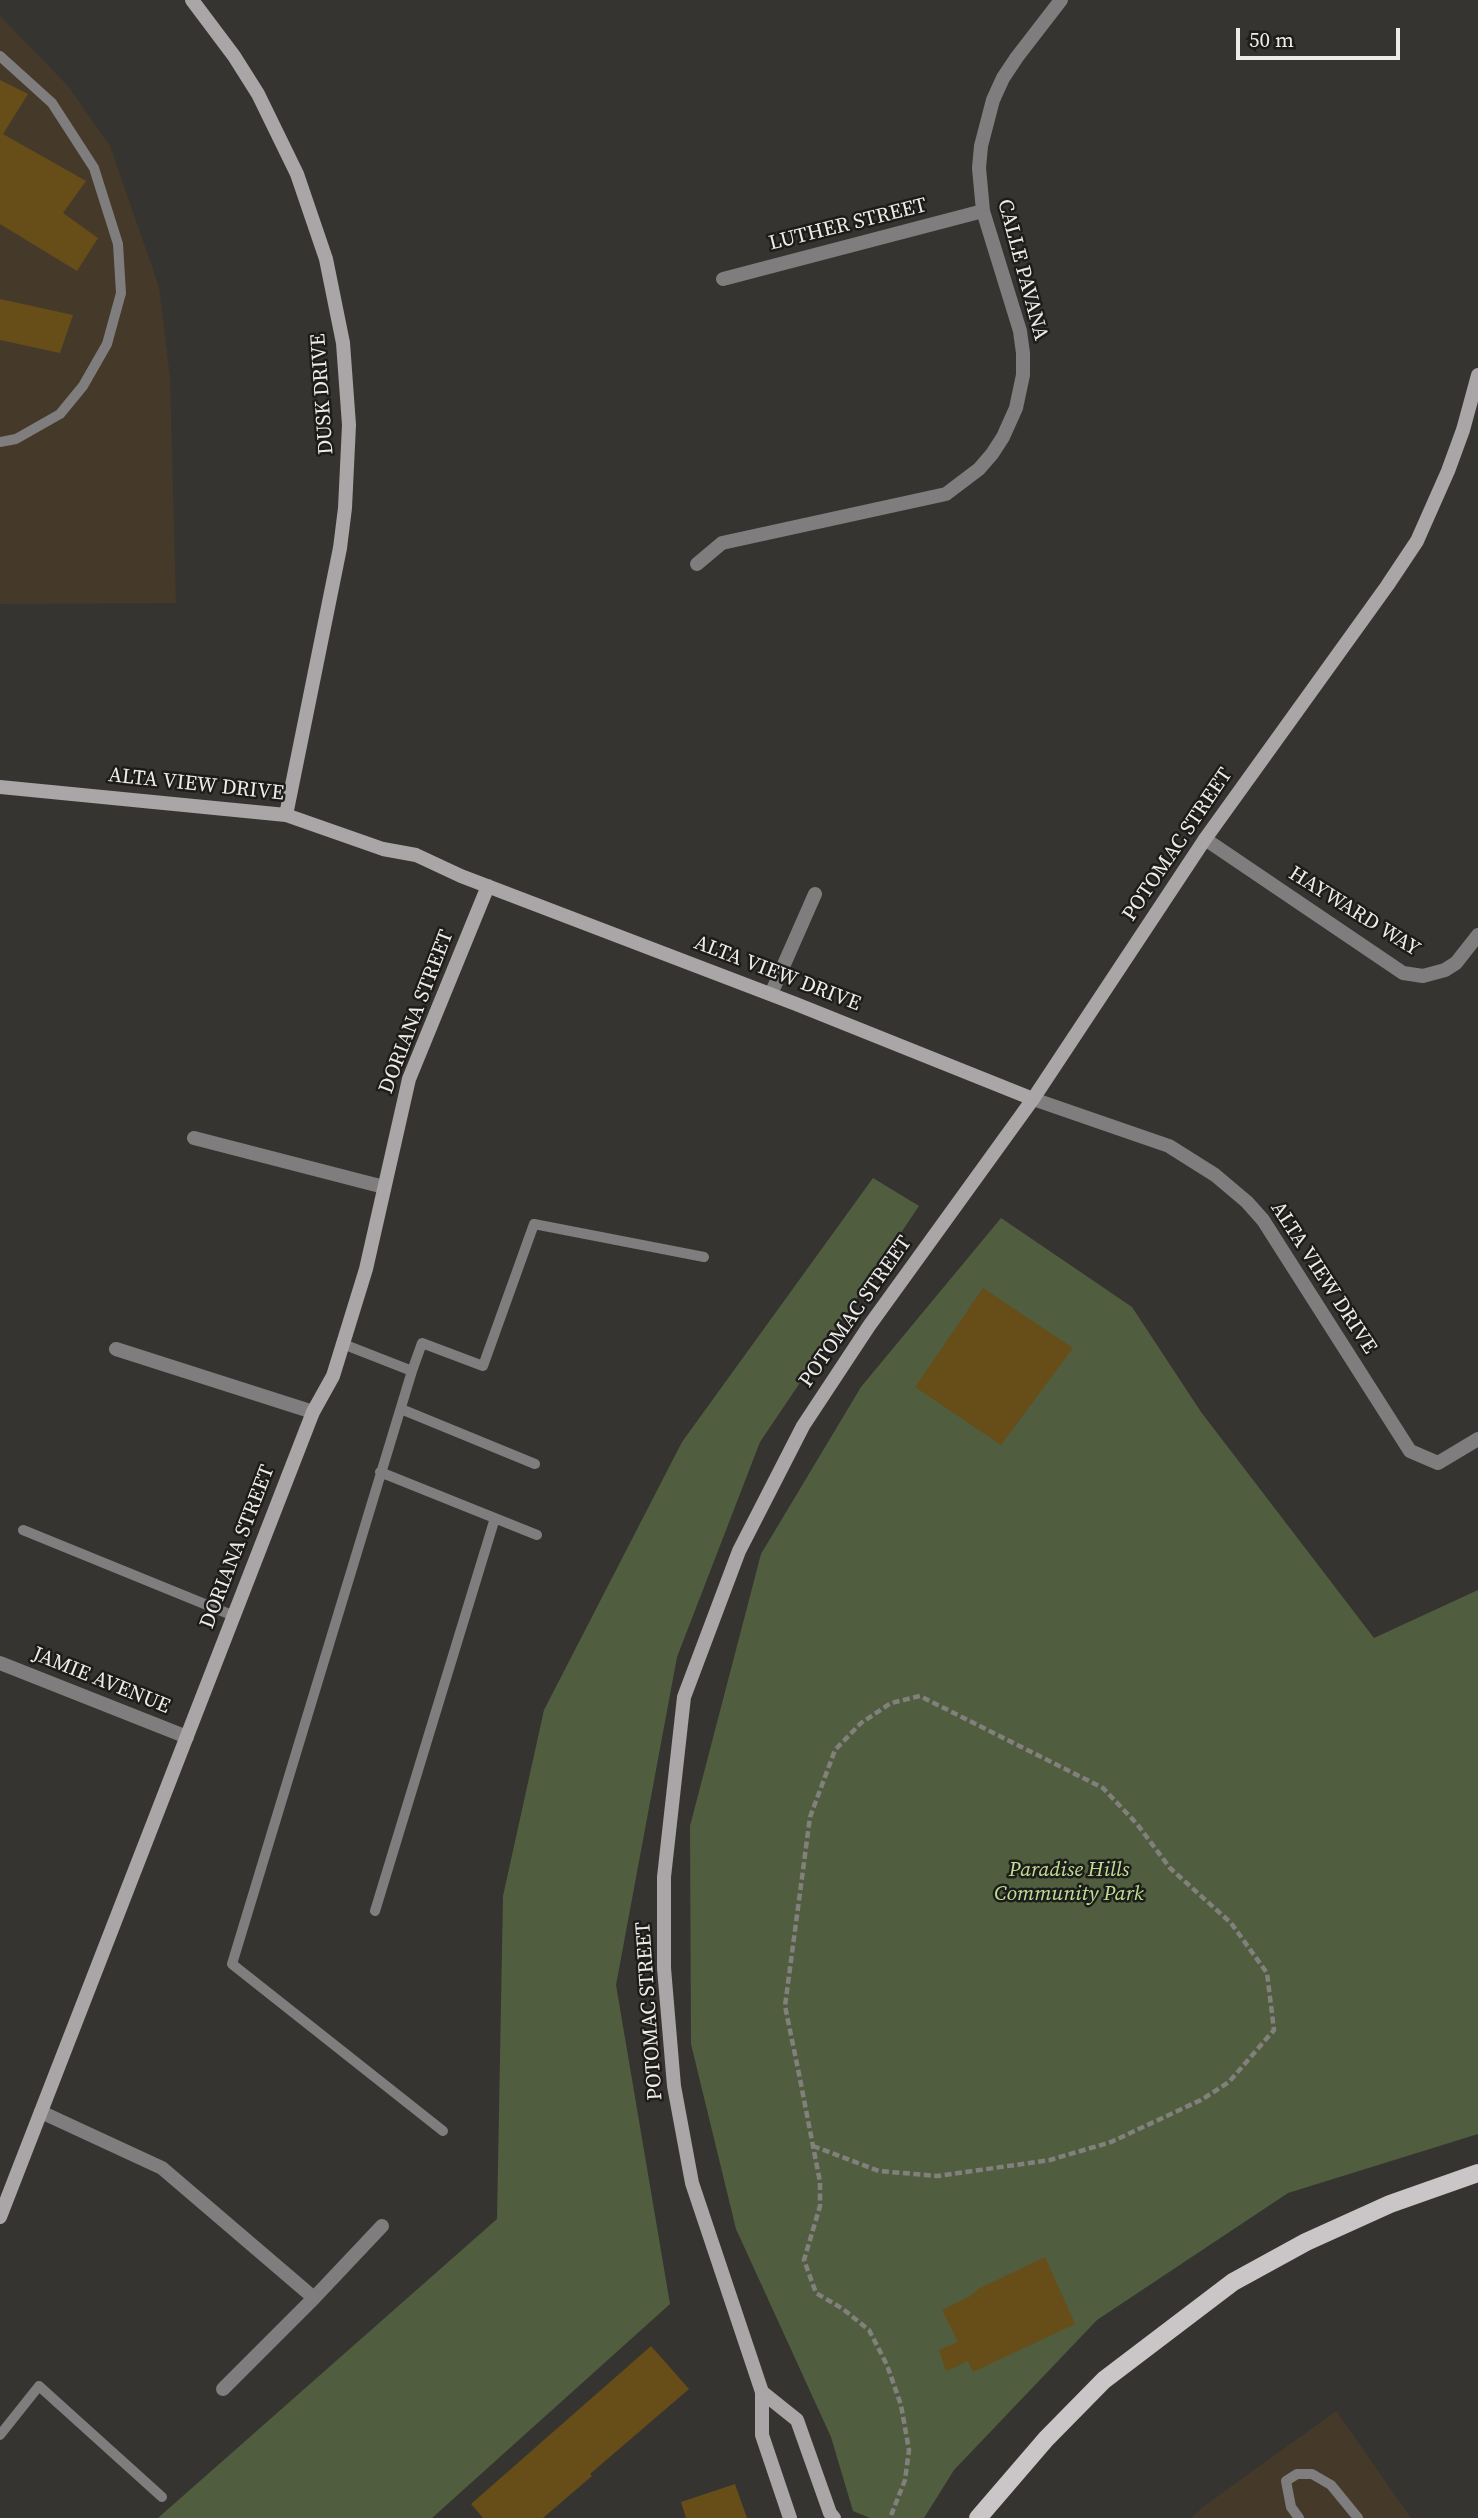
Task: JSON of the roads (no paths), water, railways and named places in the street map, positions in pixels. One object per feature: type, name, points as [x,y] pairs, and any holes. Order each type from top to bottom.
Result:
[{"type":"main road","points":[[978,2518],[1046,2439],[1104,2380],[1233,2282],[1306,2242],[1390,2204],[1478,2173]]},
{"type":"street","name":"DUSK DRIVE","points":[[192,0],[252,84],[297,174],[326,259],[343,343],[349,425],[345,508],[340,548],[286,815]]},
{"type":"street","name":"CALLE PAVANA","points":[[697,564],[722,543],[946,494],[979,469],[1003,437],[1016,408],[1023,376],[1023,353],[1020,331],[995,256],[984,211],[980,190],[981,146],[993,100],[1017,57],[1061,0]]},
{"type":"street","name":"LUTHER STREET","points":[[723,279],[984,211]]},
{"type":"street","name":"POTOMAC STREET","points":[[790,2518],[762,2435],[762,2392],[692,2183],[674,2087],[664,1968],[664,1877],[684,1697],[739,1551],[803,1426],[863,1335],[1033,1100],[1205,839],[1417,541],[1448,471],[1478,376]]},
{"type":"street","name":"ALTA VIEW DRIVE","points":[[0,787],[286,815],[383,849],[416,855],[488,886],[771,994],[1033,1100],[1169,1146],[1215,1175],[1247,1202],[1263,1220],[1409,1451],[1438,1463],[1478,1439]]},
{"type":"street","name":"HAYWARD WAY","points":[[1205,839],[1403,973],[1423,976],[1445,971],[1456,964],[1478,935]]},
{"type":"street","name":"DORIANA STREET","points":[[0,2217],[313,1412],[332,1376],[366,1269],[409,1079],[488,886]]},
{"type":"street","points":[[771,994],[816,894]]},
{"type":"street","points":[[194,1138],[384,1187]]},
{"type":"street","points":[[116,1349],[313,1412]]},
{"type":"street","name":"JAMIE AVENUE","points":[[0,1663],[187,1737]]},
{"type":"street","points":[[41,2112],[162,2168],[314,2298]]},
{"type":"street","points":[[223,2389],[382,2226]]},
{"type":"street","points":[[762,2392],[797,2420],[834,2518]]},
{"type":"lane","points":[[0,56],[52,103],[94,167],[118,244],[121,293],[107,344],[83,386],[68,405],[60,414],[16,439],[0,442]]},
{"type":"lane","points":[[443,2131],[232,1964],[380,1472],[422,1343],[483,1366],[534,1224],[704,1257]]},
{"type":"lane","points":[[343,1344],[412,1371]]},
{"type":"lane","points":[[401,1409],[535,1464]]},
{"type":"lane","points":[[380,1472],[537,1535]]},
{"type":"lane","points":[[375,1911],[495,1518]]},
{"type":"lane","points":[[23,1531],[234,1616]]},
{"type":"lane","points":[[0,2435],[39,2386],[162,2497]]},
{"type":"lane","points":[[1299,2518],[1291,2507],[1286,2481],[1297,2474],[1312,2474],[1331,2485],[1358,2518]]},
{"type":"park label","name":"Paradise Hills Community Park","points":[[1069,1883]]}]
